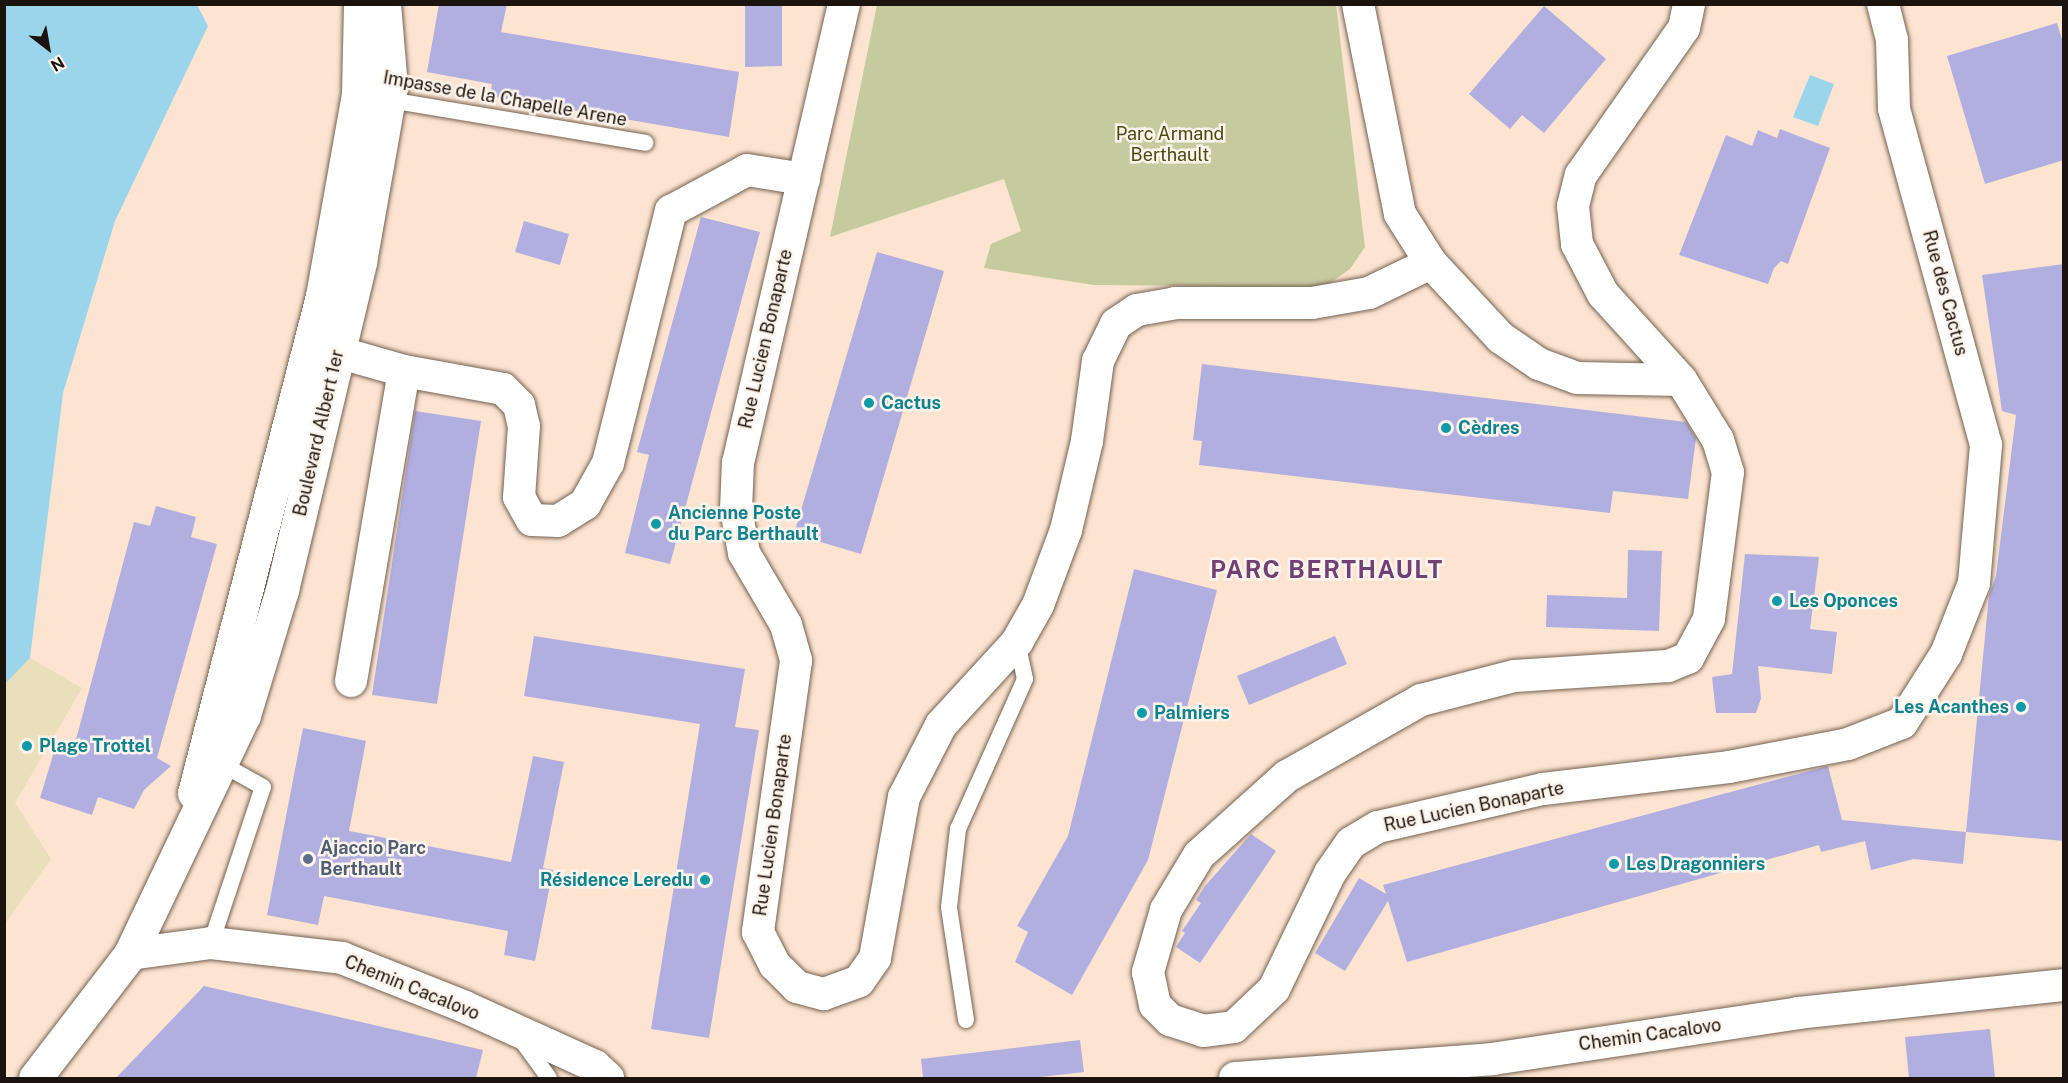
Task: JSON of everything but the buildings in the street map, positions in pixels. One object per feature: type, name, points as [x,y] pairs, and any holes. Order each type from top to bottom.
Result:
[{"type":"main road","name":"Boulevard Albert 1er","points":[[360,4],[373,96]]},
{"type":"main road","name":"Boulevard Albert 1er","points":[[35,1078],[130,954],[181,844],[214,760],[324,348],[373,96],[384,4]]},
{"type":"street","name":"Rue Lucien Bonaparte","points":[[844,4],[738,462],[736,509],[744,553],[786,625],[796,661],[758,932],[775,965],[797,987],[824,994],[859,981],[875,958],[904,797],[941,725],[1017,642],[1038,605],[1066,530],[1087,441],[1098,361],[1116,324],[1137,310],[1175,303],[1311,303],[1369,293],[1431,263]]},
{"type":"street","points":[[1358,4],[1400,214],[1431,263],[1501,338],[1539,364],[1577,378],[1681,380]]},
{"type":"street","name":"Rue Lucien Bonaparte","points":[[1689,4],[1684,28],[1581,175],[1573,206],[1577,244],[1603,294],[1681,380],[1718,440],[1728,472],[1709,619],[1688,658],[1668,666],[1514,676],[1421,700],[1287,776],[1199,855],[1166,910],[1148,972],[1155,1005],[1170,1020],[1203,1031],[1234,1027],[1274,989],[1330,873],[1351,843],[1378,827],[1543,789],[1729,767],[1827,748],[1902,723],[1946,654],[1974,583]]},
{"type":"street","name":"Rue des Cactus","points":[[1883,4],[1892,40],[1894,108],[1986,445],[1974,583]]},
{"type":"street","points":[[324,348],[404,371],[503,389],[519,405],[524,426],[519,497],[532,520],[558,521],[585,504],[608,463],[671,211],[747,170],[804,179]]},
{"type":"street","points":[[351,681],[404,371]]},
{"type":"street","name":"Chemin Cacalovo","points":[[130,954],[211,943],[342,958],[595,1066],[608,1078]]},
{"type":"street","name":"Chemin Cacalovo","points":[[1235,1078],[1492,1059],[1798,1013],[2064,985]]},
{"type":"lane","name":"Impasse de la Chapelle Arene","points":[[373,96],[645,143]]},
{"type":"lane","points":[[966,1020],[950,907],[958,830],[1026,679],[1017,642]]},
{"type":"lane","points":[[211,943],[264,787],[214,760]]},
{"type":"lane","points":[[517,1034],[549,1078]]},
{"type":"green space","name":"Parc Armand Berthault","points":[[877,5],[1336,5],[1365,247],[1350,269],[1324,287],[1094,285],[984,268],[991,244],[1021,231],[1004,179],[830,237]]},
{"type":"sand","name":"Plage Trottel","points":[[30,658],[82,688],[15,803],[51,859],[5,924],[5,684]]},
{"type":"water","points":[[5,4],[197,5],[208,26],[115,221],[63,393],[30,658],[5,684]]},
{"type":"water","points":[[1810,75],[1834,84],[1818,126],[1793,117]]},
{"type":"place","name":"Cactus","points":[[869,403]]},
{"type":"place","name":"Cèdres","points":[[1446,428]]},
{"type":"place","name":"Ancienne Poste du Parc Berthault","points":[[656,524]]},
{"type":"place","name":"Les Oponces","points":[[1777,601]]},
{"type":"place","name":"Les Acanthes","points":[[2021,707]]},
{"type":"place","name":"Palmiers","points":[[1142,713]]},
{"type":"place","name":"Plage Trottel","points":[[27,746]]},
{"type":"place","name":"Ajaccio Parc Berthault","points":[[308,859]]},
{"type":"place","name":"Les Dragonniers","points":[[1614,864]]},
{"type":"place","name":"Résidence Leredu","points":[[705,880]]},
{"type":"district","name":"PARC BERTHAULT","points":[[1327,570]]}]
